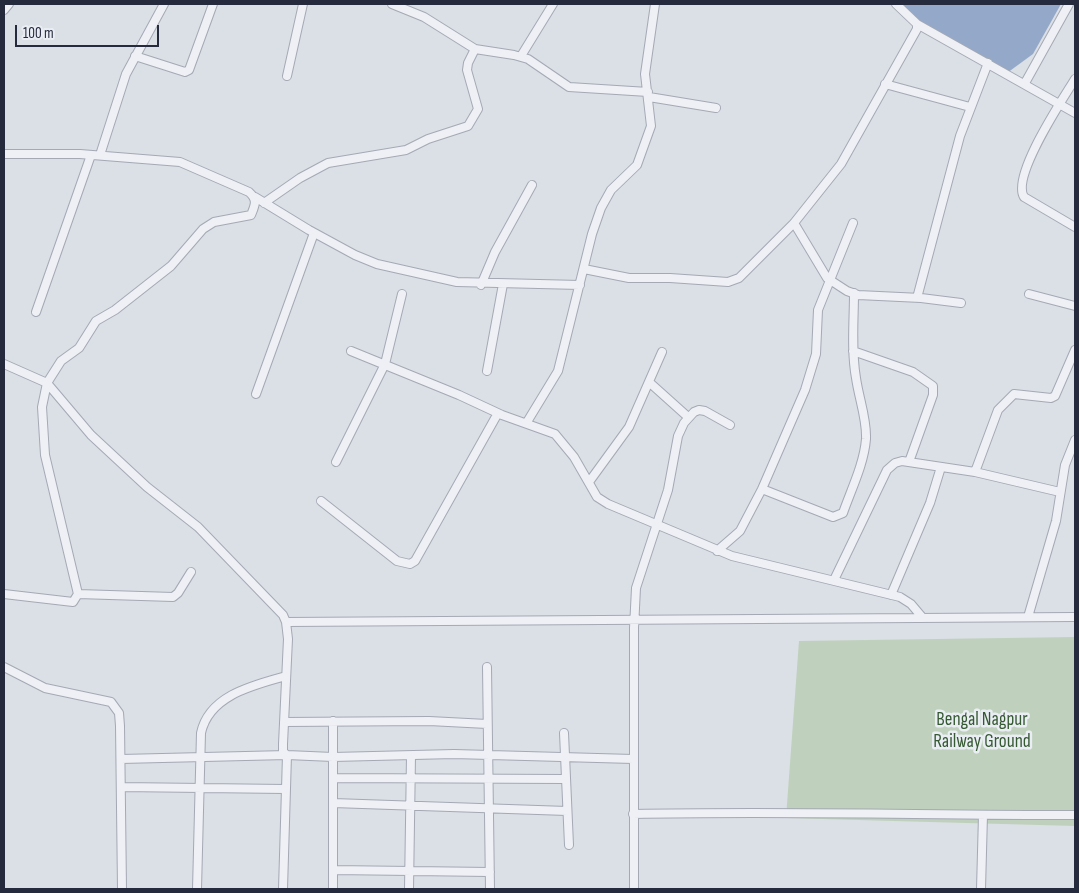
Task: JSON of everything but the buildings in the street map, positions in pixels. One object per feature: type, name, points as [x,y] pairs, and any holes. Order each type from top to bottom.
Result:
[{"type":"street","points":[[4,10],[9,4]]},
{"type":"street","points":[[100,155],[126,74],[164,4]]},
{"type":"street","points":[[135,56],[185,72],[189,70],[213,4]]},
{"type":"street","points":[[286,76],[303,4]]},
{"type":"street","points":[[392,4],[424,17],[475,49],[521,56],[569,87],[649,94],[716,108]]},
{"type":"street","points":[[521,56],[553,4]]},
{"type":"street","points":[[527,422],[558,371],[592,234],[604,201],[618,183],[633,170],[642,155],[651,126],[649,94],[645,74],[655,4]]},
{"type":"street","points":[[896,4],[917,24],[1025,83],[1075,113]]},
{"type":"street","points":[[1025,83],[1069,4]]},
{"type":"street","points":[[584,269],[629,278],[670,278],[728,282],[744,275],[794,224],[841,164],[917,29],[917,24]]},
{"type":"street","points":[[264,203],[320,166],[406,150],[428,139],[468,126],[478,109],[467,70],[468,63],[475,49]]},
{"type":"street","points":[[918,298],[960,136],[988,63]]},
{"type":"street","points":[[1075,79],[1033,152],[1021,185],[1022,194],[1039,208],[1075,227]]},
{"type":"street","points":[[885,84],[970,107]]},
{"type":"street","points":[[4,154],[100,155],[180,162],[249,192],[314,233],[377,264],[457,282],[481,285],[580,285]]},
{"type":"street","points":[[36,312],[91,155]]},
{"type":"street","points":[[481,285],[496,252],[532,185]]},
{"type":"street","points":[[4,594],[73,602],[78,594],[45,455],[42,407],[47,383],[61,362],[79,348],[96,321],[114,310],[172,266],[203,229],[214,222],[251,215],[256,202],[255,197]]},
{"type":"street","points":[[717,551],[740,531],[762,489],[806,390],[816,354],[818,310],[853,222]]},
{"type":"street","points":[[794,224],[830,280],[854,293],[961,303]]},
{"type":"street","points":[[256,394],[314,233]]},
{"type":"street","points":[[487,372],[503,284]]},
{"type":"street","points":[[762,489],[833,517],[843,513],[866,441],[866,426],[856,378],[853,351],[854,293]]},
{"type":"street","points":[[336,462],[384,364],[402,294]]},
{"type":"street","points":[[1029,294],[1075,306]]},
{"type":"street","points":[[351,350],[498,413],[527,422],[555,434],[563,442],[600,500],[717,551],[907,600],[922,617]]},
{"type":"street","points":[[975,472],[998,410],[1002,404],[1014,394],[1051,398],[1055,396],[1075,350]]},
{"type":"street","points":[[853,351],[913,372],[933,386],[934,390],[909,462]]},
{"type":"street","points":[[589,482],[629,427],[662,352]]},
{"type":"street","points":[[4,364],[47,383],[92,435],[147,487],[198,527],[267,598],[286,622],[283,752],[286,755],[286,789],[283,889]]},
{"type":"street","points":[[649,382],[688,417]]},
{"type":"street","points":[[634,889],[634,622],[636,588],[668,490],[678,436],[688,417],[694,412],[705,411],[730,425]]},
{"type":"street","points":[[321,501],[397,561],[410,564],[419,554],[498,413]]},
{"type":"street","points":[[1028,617],[1056,520],[1065,465],[1075,440]]},
{"type":"street","points":[[834,580],[886,470],[895,463],[909,462],[975,472],[1060,492]]},
{"type":"street","points":[[891,595],[930,503],[941,467]]},
{"type":"street","points":[[78,594],[172,597],[178,594],[191,572]]},
{"type":"street","points":[[286,622],[634,622],[922,617],[1075,617]]},
{"type":"street","points":[[4,667],[45,688],[104,699],[111,702],[118,713],[121,759],[122,889]]},
{"type":"street","points":[[487,667],[490,889]]},
{"type":"street","points":[[197,889],[200,733],[203,723],[209,713],[226,698],[247,687],[286,676]]},
{"type":"street","points":[[284,722],[333,720],[487,724]]},
{"type":"street","points":[[333,720],[333,889]]},
{"type":"street","points":[[564,733],[569,845]]},
{"type":"street","points":[[121,759],[200,759],[286,755],[333,757],[488,755],[634,759]]},
{"type":"street","points":[[409,889],[411,756]]},
{"type":"street","points":[[333,778],[565,779]]},
{"type":"street","points":[[121,787],[286,789]]},
{"type":"street","points":[[333,803],[410,804],[567,811]]},
{"type":"street","points":[[634,814],[750,812],[1075,815]]},
{"type":"street","points":[[981,889],[983,815]]},
{"type":"street","points":[[333,870],[490,872]]},
{"type":"green space","name":"Bengal Nagpur Railway Ground","points":[[1075,637],[1075,826],[786,818],[799,641]]},
{"type":"water","points":[[892,4],[1061,4],[1033,54],[1007,73]]}]
